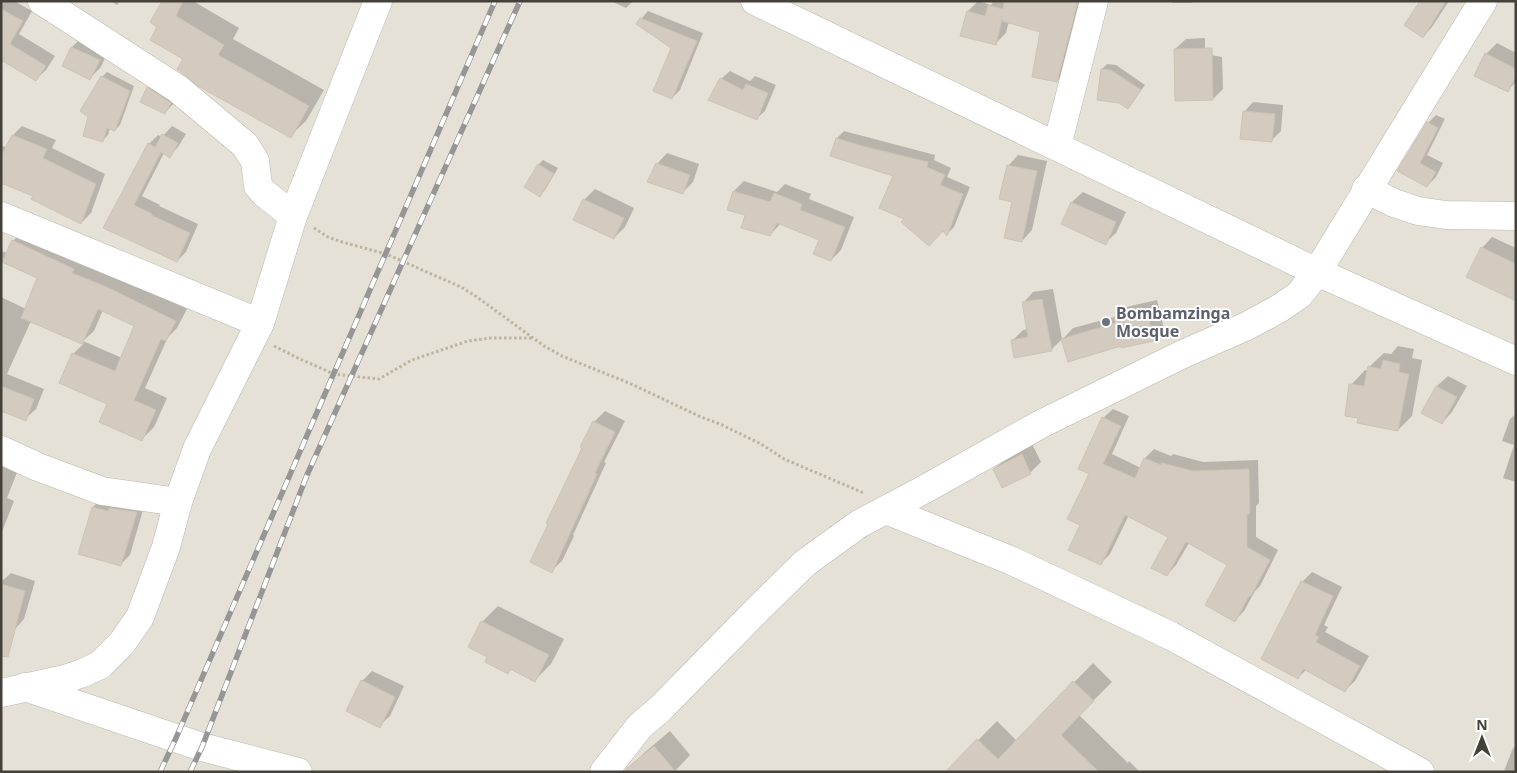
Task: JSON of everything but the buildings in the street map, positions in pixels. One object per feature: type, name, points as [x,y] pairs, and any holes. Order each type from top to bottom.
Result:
[{"type":"street","points":[[42,1],[178,89],[245,145],[255,161],[258,186],[264,193],[294,213]]},
{"type":"street","points":[[9,687],[84,673],[100,665],[122,643],[140,617],[166,547],[178,502],[197,449],[257,329],[294,213],[378,1]]},
{"type":"street","points":[[755,1],[1317,272],[1516,360]]},
{"type":"street","points":[[1057,146],[1094,1]]},
{"type":"street","points":[[604,772],[640,726],[661,708],[805,563],[859,524],[1041,424],[1184,354],[1247,326],[1300,295],[1317,272],[1366,189],[1483,1]]},
{"type":"street","points":[[1366,189],[1394,203],[1418,211],[1446,215],[1516,216]]},
{"type":"street","points":[[1,216],[257,329]]},
{"type":"street","points":[[1,450],[38,467],[102,491],[178,502]]},
{"type":"street","points":[[889,508],[1010,560],[1163,632],[1420,772]]},
{"type":"street","points":[[9,687],[176,738],[228,763],[298,772]]},
{"type":"path","points":[[294,213],[328,237],[386,254],[460,287],[478,297],[544,346],[562,356],[629,383],[720,424],[761,444],[784,460],[872,496],[889,508]]},
{"type":"path","points":[[257,329],[302,360],[334,374],[369,379],[385,377],[412,360],[468,341],[490,338],[534,338]]},
{"type":"shaded area","points":[[1,1],[1516,1],[1516,772],[1,772]]},
{"type":"railway","points":[[160,772],[495,1]]},
{"type":"railway","points":[[190,772],[202,747],[307,475],[520,1]]},
{"type":"place","name":"Bombamzinga Mosque","points":[[1106,322]]}]
